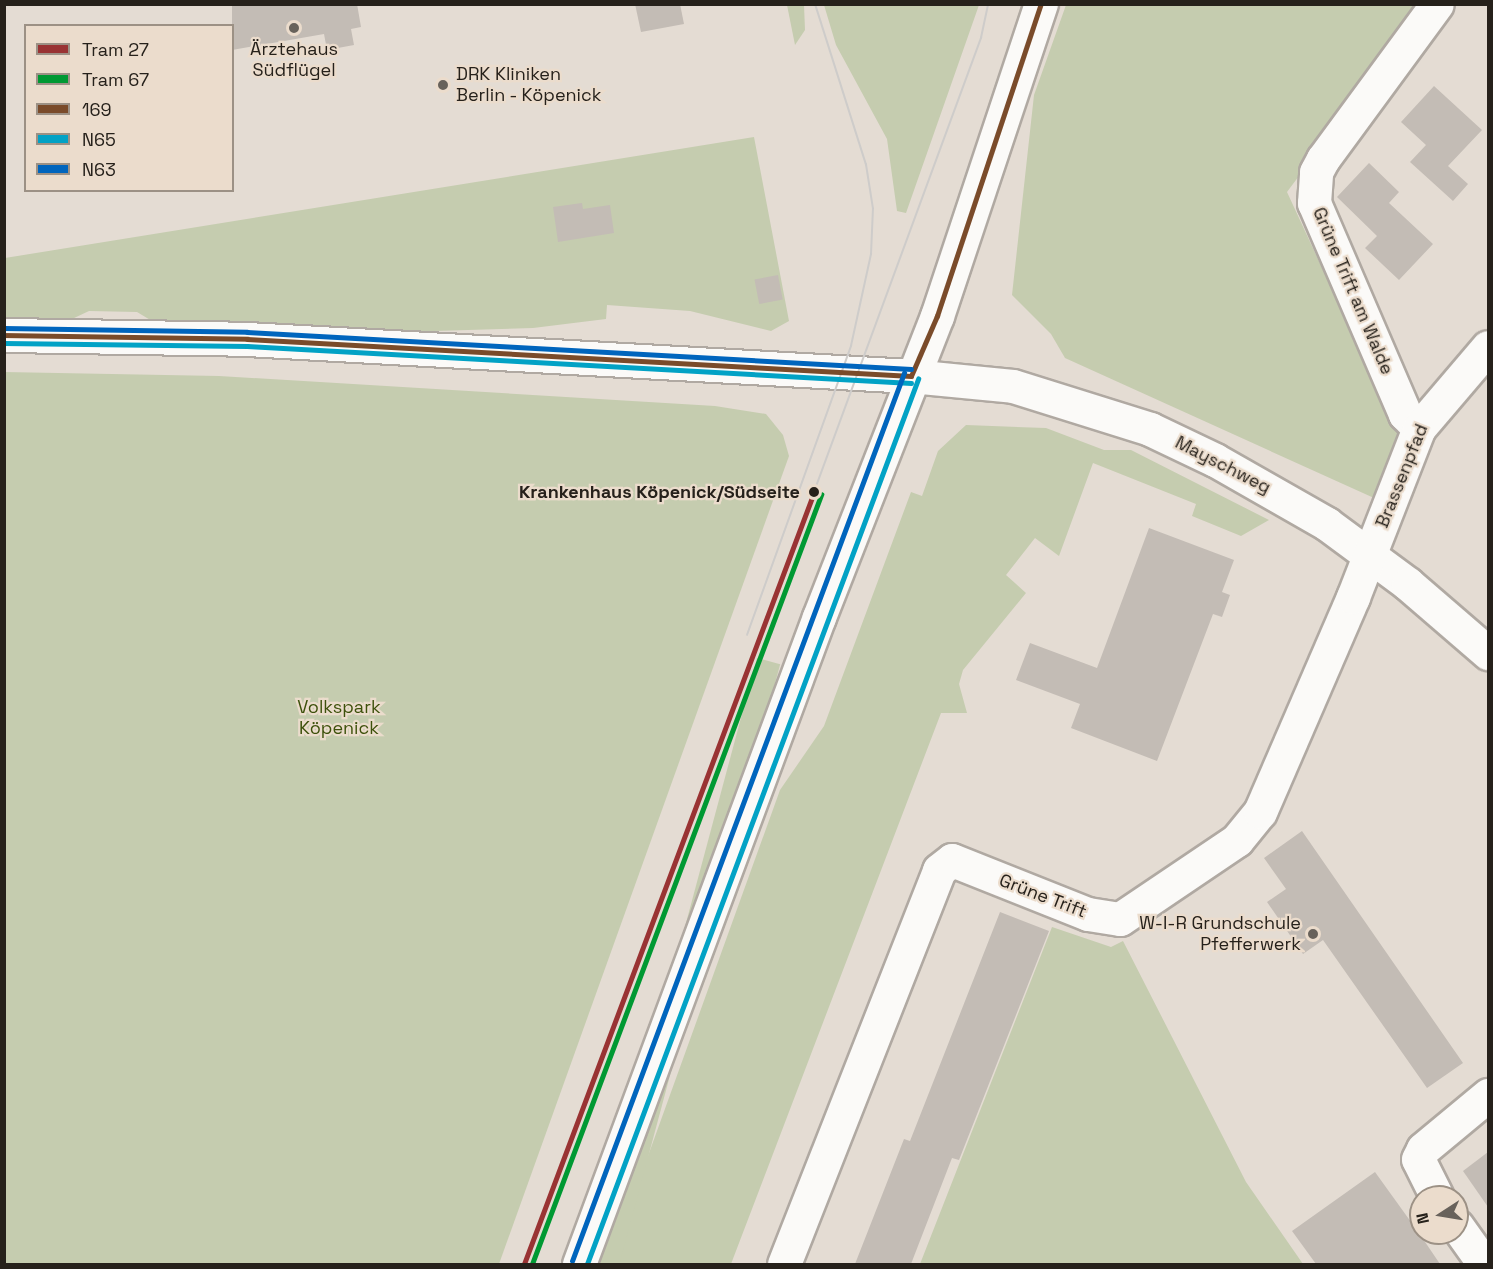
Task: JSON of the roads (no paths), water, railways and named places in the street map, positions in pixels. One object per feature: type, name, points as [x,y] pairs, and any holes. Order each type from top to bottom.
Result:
[{"type":"street","points":[[579,1264],[948,284],[1041,4]]},
{"type":"street","name":"Grüne Trift am Walde","points":[[1419,428],[1405,414],[1314,203],[1316,172],[1323,159],[1437,4]]},
{"type":"street","name":"Mayschweg","points":[[4,335],[247,339],[1003,383],[1150,429],[1279,494],[1370,555],[1488,653]]},
{"type":"street","name":"Brassenpfad","points":[[1370,555],[1419,428],[1488,347]]},
{"type":"street","name":"Grüne Trift","points":[[784,1264],[939,870],[952,860],[1088,914],[1120,919],[1237,840],[1260,813],[1370,555]]},
{"type":"street","points":[[1431,1185],[1418,1159],[1429,1144],[1488,1095]]},
{"type":"street","points":[[1469,1243],[1484,1264]]},
{"type":"tram line","points":[[747,635],[851,346],[871,254],[873,209],[866,165],[815,4]]},
{"type":"tram line","points":[[814,492],[981,38],[988,4]]},
{"type":"tram line","name":"27","points":[[524,1264],[814,492]]},
{"type":"tram line","name":"67","points":[[532,1264],[821,495]]},
{"type":"place","name":"Ärztehaus Südflügel","points":[[294,28]]},
{"type":"place","name":"DRK Kliniken Berlin - Köpenick","points":[[443,85]]},
{"type":"place","name":"Krankenhaus Köpenick/Südseite","points":[[814,492]]},
{"type":"place","name":"W-I-R Grundschule Pfefferwerk","points":[[1313,934]]},
{"type":"park label","name":"Volkspark Köpenick","points":[[339,718]]}]
